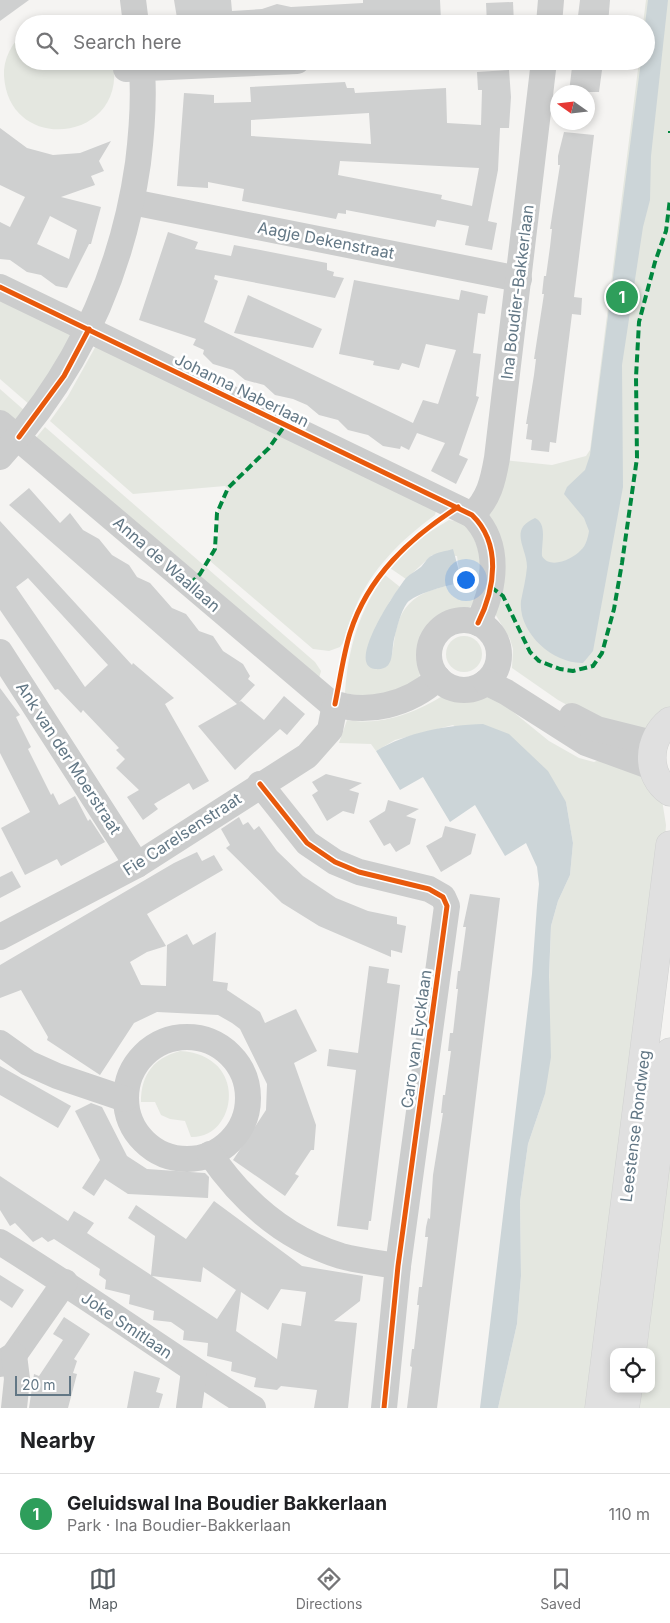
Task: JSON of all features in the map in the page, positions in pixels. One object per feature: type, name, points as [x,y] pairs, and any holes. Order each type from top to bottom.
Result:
[{"type":"main road","points":[[670,721],[657,735],[653,755],[660,783],[670,792]]},
{"type":"main road","name":"Leestense Rondweg","points":[[599,1408],[670,845]]},
{"type":"main road","name":"Leestense Rondweg","points":[[633,1348],[670,1052]]},
{"type":"main road","points":[[625,1408],[627,1393]]},
{"type":"street","points":[[133,0],[135,15]]},
{"type":"street","points":[[550,15],[551,0]]},
{"type":"street","points":[[0,457],[9,430],[64,376],[89,329],[110,281],[132,202],[141,136],[135,70]]},
{"type":"street","name":"Ina Boudier-Bakkerlaan","points":[[472,515],[487,498],[494,479],[543,70]]},
{"type":"street","name":"Aagje Dekenstraat","points":[[132,202],[519,279]]},
{"type":"street","name":"Johanna Naberlaan","points":[[0,287],[472,515]]},
{"type":"street","name":"Anna de Waallaan","points":[[9,430],[311,688],[335,704]]},
{"type":"street","points":[[472,515],[487,537],[493,564],[490,592],[478,623]]},
{"type":"street","points":[[458,621],[478,623],[490,631],[496,640],[499,650],[492,673],[468,690],[457,689],[447,685],[438,678],[432,668],[430,656],[432,644],[437,633],[446,625],[458,621]]},
{"type":"street","name":"Ank van der Moerstraat","points":[[0,652],[137,865]]},
{"type":"street","points":[[492,673],[579,720],[619,736],[653,755]]},
{"type":"street","points":[[335,704],[354,706],[399,703],[422,691],[438,678]]},
{"type":"street","name":"Fie Carelsenstraat","points":[[0,937],[137,865],[260,784],[307,756],[330,730],[335,704]]},
{"type":"street","name":"Caro van Eycklaan","points":[[260,784],[307,843],[335,862],[358,872],[429,889],[443,897],[448,906],[398,1266],[384,1408]]},
{"type":"street","points":[[178,1036],[202,1038],[230,1053],[244,1076],[248,1095],[247,1108],[240,1128],[232,1139],[210,1154],[191,1159],[178,1158],[157,1151],[148,1145],[132,1126],[125,1099],[128,1078],[139,1058],[157,1043],[178,1036]]},
{"type":"street","points":[[0,1043],[28,1063],[50,1073],[125,1099]]},
{"type":"street","points":[[210,1154],[227,1179],[262,1215],[295,1238],[342,1256],[398,1266]]},
{"type":"street","name":"Joke Smitlaan","points":[[0,1242],[65,1282],[194,1371],[253,1408]]},
{"type":"street","points":[[14,1408],[17,1379],[7,1360],[65,1282]]},
{"type":"street","points":[[188,1408],[194,1371]]},
{"type":"shaded area","points":[[646,0],[670,0],[670,711],[645,729],[596,721],[558,700],[512,668],[513,649],[510,639],[494,612],[488,517],[504,460],[552,465],[586,456],[590,450],[638,70],[655,70],[655,15],[644,15]]},
{"type":"shaded area","points":[[648,0],[668,0],[651,156],[650,200],[643,227],[622,365],[623,487],[593,651],[583,663],[572,662],[549,652],[531,635],[525,624],[521,601],[527,567],[521,534],[522,528],[527,523],[535,518],[539,521],[543,529],[542,556],[550,562],[556,563],[567,560],[577,553],[584,546],[588,536],[589,531],[584,518],[564,494],[567,487],[585,470],[590,455],[640,70],[655,70],[655,15],[646,15]]},
{"type":"shaded area","points":[[15,43],[15,70],[113,70],[113,88],[103,109],[86,122],[66,129],[45,128],[25,119],[11,102],[4,76],[9,52]]},
{"type":"shaded area","points":[[0,296],[75,333],[30,405],[0,379]]},
{"type":"shaded area","points":[[97,344],[436,511],[435,515],[399,545],[370,580],[355,608],[345,639],[340,647],[329,651],[313,649],[210,561],[218,543],[218,509],[228,489],[225,486],[133,494],[50,421],[68,396]]},
{"type":"shaded area","points":[[0,389],[25,411],[13,422],[0,411]]},
{"type":"shaded area","points":[[45,427],[315,662],[321,671],[319,678],[35,439]]},
{"type":"shaded area","points":[[449,520],[467,523],[483,559],[475,604],[443,615],[430,625],[425,633],[421,668],[415,685],[369,698],[345,693],[349,661],[356,631],[368,602],[385,575],[400,587],[390,601],[372,637],[375,669],[386,667],[390,660],[397,628],[406,607],[413,600],[431,590],[456,584],[459,571],[457,556],[432,555],[406,579],[390,568],[420,538]]},
{"type":"shaded area","points":[[453,549],[459,571],[456,584],[423,594],[407,603],[399,621],[389,664],[381,669],[375,669],[367,664],[366,655],[369,641],[384,611],[406,578],[421,567],[430,557]]},
{"type":"shaded area","points":[[464,636],[476,642],[482,654],[476,666],[464,672],[452,666],[446,654],[452,642]]},
{"type":"shaded area","points":[[491,694],[549,741],[579,758],[594,762],[607,757],[630,762],[662,800],[666,825],[593,1408],[498,1408],[517,1324],[521,1276],[520,1202],[528,1144],[545,1094],[551,926],[558,901],[570,875],[573,843],[566,802],[453,725],[395,740],[376,751],[371,744],[339,743],[347,720],[373,721],[398,716],[422,707],[444,695],[456,699],[473,700]]},
{"type":"shaded area","points":[[483,724],[509,734],[548,771],[566,802],[573,843],[570,875],[558,901],[551,926],[549,977],[551,1057],[545,1094],[528,1144],[520,1202],[521,1276],[517,1324],[498,1408],[480,1408],[532,974],[539,884],[537,867],[526,843],[505,856],[475,805],[450,822],[423,777],[400,790],[376,751],[414,734],[441,728]]},
{"type":"shaded area","points":[[180,1051],[202,1056],[218,1066],[226,1080],[229,1096],[226,1112],[219,1125],[207,1134],[191,1137],[185,1121],[170,1119],[161,1115],[155,1102],[141,1102],[146,1075],[163,1058]]},
{"type":"shaded area","points":[[670,1139],[670,1408],[634,1408],[636,1393],[655,1393],[655,1348],[643,1348]]},
{"type":"building","points":[[0,0],[29,0],[0,21]]},
{"type":"building","points":[[174,0],[231,0],[232,11],[262,9],[277,4],[291,7],[363,3],[363,0],[440,0],[441,15],[176,15]]},
{"type":"building","points":[[580,0],[610,0],[609,15],[578,15]]},
{"type":"building","points":[[513,2],[514,15],[487,15],[486,3]]},
{"type":"building","points":[[509,70],[511,97],[509,128],[500,128],[498,170],[488,221],[497,223],[492,250],[465,245],[469,226],[437,220],[435,227],[346,210],[346,214],[338,213],[336,219],[242,201],[244,189],[208,182],[208,188],[177,186],[184,93],[214,95],[214,103],[251,102],[250,87],[345,82],[347,88],[354,88],[355,93],[446,88],[447,123],[481,125],[482,90],[478,90],[477,72]],"holes":[[[369,113],[371,144],[251,136],[251,120]],[[340,161],[479,168],[472,206],[441,199],[442,195],[338,175]]]},
{"type":"building","points":[[572,70],[602,70],[599,92],[595,92],[595,85],[570,85]]},
{"type":"building","points":[[0,128],[27,148],[53,155],[80,153],[111,141],[99,161],[104,171],[91,176],[95,185],[61,197],[101,207],[91,244],[89,244],[67,288],[56,286],[41,275],[27,272],[10,260],[0,259],[0,222],[10,227],[25,197],[0,185]],"holes":[[[50,216],[77,230],[69,259],[37,244]]]},
{"type":"building","points":[[564,132],[594,135],[574,297],[582,298],[581,315],[572,314],[556,443],[550,442],[549,452],[531,450],[532,440],[526,439],[528,424],[526,424],[544,294],[542,294],[544,276],[546,276],[550,247],[552,229],[550,229],[560,165],[558,165],[558,156]]},
{"type":"building","points":[[168,232],[198,242],[195,249],[231,256],[234,245],[327,263],[327,270],[334,272],[333,276],[344,278],[335,298],[215,275],[214,279],[218,281],[204,322],[413,423],[423,400],[438,404],[456,350],[426,344],[419,368],[402,363],[399,370],[373,365],[374,361],[339,354],[354,280],[459,300],[461,290],[488,296],[485,314],[478,313],[473,353],[481,354],[476,396],[479,397],[459,455],[468,459],[456,484],[431,471],[445,443],[417,433],[409,450],[401,446],[400,449],[383,446],[368,435],[348,430],[338,420],[319,415],[307,405],[293,399],[275,395],[264,385],[245,380],[233,370],[213,364],[203,354],[204,350],[193,345],[196,339],[139,320]]},
{"type":"building","points":[[248,295],[322,329],[313,348],[234,333]]},
{"type":"building","points":[[29,488],[60,523],[70,513],[83,530],[99,539],[112,555],[129,565],[137,577],[150,583],[172,608],[186,614],[199,631],[213,636],[223,651],[243,664],[250,676],[248,679],[255,685],[239,702],[241,701],[264,720],[284,696],[305,714],[287,735],[280,729],[235,770],[198,726],[237,704],[9,505]]},
{"type":"building","points":[[0,521],[132,665],[133,663],[174,698],[165,704],[209,781],[193,790],[189,783],[154,804],[158,809],[143,820],[127,797],[139,790],[116,768],[125,759],[116,750],[119,748],[83,710],[81,713],[58,689],[55,690],[0,610]],"holes":[[[28,578],[108,665],[85,687],[16,587]]]},
{"type":"building","points":[[0,688],[20,715],[16,717],[31,747],[28,749],[51,795],[53,793],[59,805],[75,796],[88,821],[90,819],[105,842],[61,866],[57,859],[25,875],[1,828],[30,812],[0,753]]},
{"type":"building","points":[[326,774],[362,783],[349,790],[359,793],[354,814],[343,811],[327,821],[312,795],[318,791],[312,782]]},
{"type":"building","points":[[388,800],[419,809],[406,816],[416,819],[410,844],[396,852],[390,843],[384,846],[369,821],[385,811]]},
{"type":"building","points":[[239,817],[243,825],[248,822],[254,830],[259,826],[277,851],[303,876],[336,898],[368,911],[397,917],[397,924],[406,926],[402,953],[391,950],[391,957],[319,926],[282,903],[226,848],[230,845],[221,829]]},
{"type":"building","points":[[445,826],[476,834],[471,854],[441,872],[426,846],[442,837]]},
{"type":"building","points":[[197,852],[202,861],[214,855],[223,870],[147,914],[166,946],[147,952],[130,962],[141,985],[166,986],[167,945],[187,934],[193,945],[216,932],[213,981],[228,983],[227,990],[260,1012],[265,1023],[296,1009],[317,1051],[294,1063],[316,1125],[314,1150],[311,1150],[295,1174],[299,1176],[285,1196],[233,1160],[266,1110],[267,1084],[240,1029],[232,1023],[218,1015],[157,1012],[134,1023],[100,1075],[47,1040],[48,1037],[21,990],[0,998],[0,965],[174,863]]},
{"type":"building","points":[[12,871],[21,887],[0,898],[0,877]]},
{"type":"building","points":[[470,894],[500,898],[471,1137],[437,1408],[407,1408],[412,1367],[410,1366],[419,1305],[417,1305],[419,1287],[422,1287],[428,1237],[425,1237],[426,1227],[428,1218],[430,1219],[433,1175],[443,1113],[441,1113],[443,1095],[445,1095],[451,1051],[448,1051],[450,1033],[453,1033],[458,971],[460,971],[466,927],[463,927]]},
{"type":"building","points":[[369,966],[389,969],[387,983],[400,985],[371,1221],[369,1221],[368,1230],[337,1226],[356,1070],[327,1066],[329,1049],[358,1053]]},
{"type":"building","points":[[0,1066],[71,1106],[58,1128],[0,1095]]},
{"type":"building","points":[[91,1103],[102,1107],[127,1156],[147,1169],[205,1173],[209,1177],[208,1198],[128,1194],[105,1179],[94,1196],[82,1188],[100,1160],[75,1111]]},
{"type":"building","points":[[0,1176],[68,1221],[74,1211],[94,1223],[87,1233],[151,1275],[155,1236],[128,1218],[136,1205],[186,1239],[214,1201],[302,1266],[363,1276],[360,1301],[334,1321],[357,1323],[348,1408],[314,1408],[317,1390],[281,1386],[277,1390],[254,1387],[256,1378],[231,1371],[232,1362],[207,1356],[208,1343],[183,1340],[184,1331],[171,1322],[153,1320],[154,1311],[129,1304],[130,1295],[105,1289],[106,1280],[99,1275],[100,1269],[54,1239],[48,1242],[42,1237],[33,1242],[15,1223],[10,1226],[0,1210]],"holes":[[[203,1267],[236,1290],[217,1319],[152,1276],[201,1282]],[[281,1289],[306,1292],[301,1326],[282,1323],[277,1359],[236,1331],[241,1292],[268,1310]]]},
{"type":"building","points":[[0,1275],[24,1290],[12,1308],[0,1300]]},
{"type":"building","points":[[64,1317],[90,1334],[74,1359],[77,1361],[73,1373],[77,1374],[68,1408],[29,1408],[34,1374],[39,1376],[63,1340],[53,1334]]},
{"type":"building","points":[[134,1371],[160,1378],[156,1392],[163,1394],[159,1408],[127,1408]]},
{"type":"marked path","points":[[491,587],[503,596],[530,652],[539,661],[560,669],[573,671],[593,666],[602,653],[614,609],[637,458],[636,377],[639,322],[655,262],[666,231],[670,199]]},
{"type":"marked path","points":[[190,584],[200,574],[215,549],[217,513],[228,488],[269,448],[285,425]]},
{"type":"cycle path","points":[[0,287],[472,515],[482,527],[488,539],[493,567],[488,596],[478,623]]},
{"type":"cycle path","points":[[19,437],[64,376],[89,329]]},
{"type":"cycle path","points":[[335,704],[350,633],[358,612],[379,576],[407,545],[458,507]]},
{"type":"cycle path","points":[[260,784],[307,843],[335,862],[359,872],[429,889],[443,897],[447,906],[398,1266],[384,1408]]},
{"type":"place","name":"Geluidswal Ina Boudier Bakkerlaan","points":[[622,297]]}]
